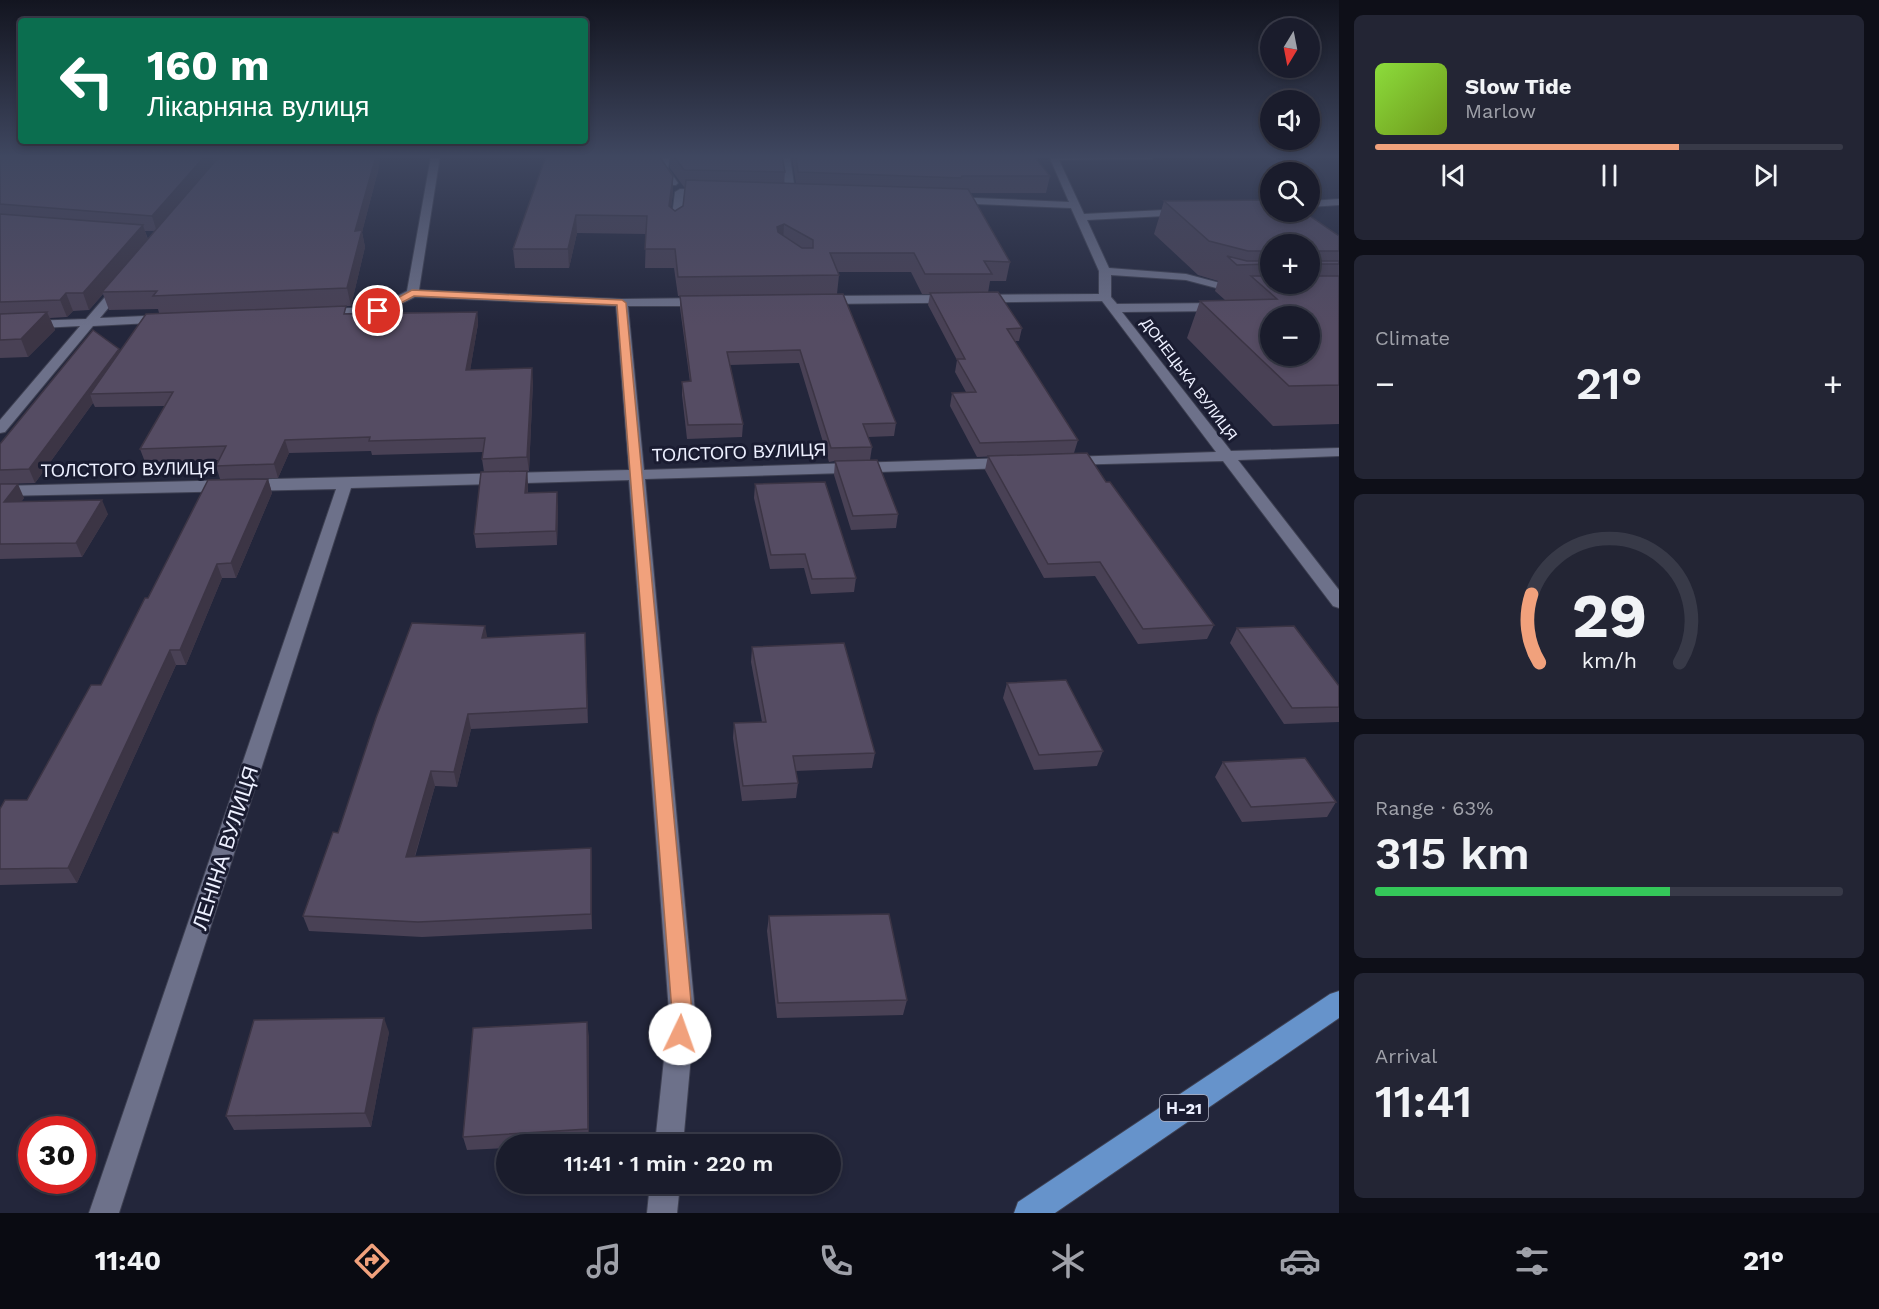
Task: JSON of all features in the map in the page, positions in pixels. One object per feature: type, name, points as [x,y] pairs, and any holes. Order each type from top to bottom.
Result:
[{"type":"main road","name":"Н-21","points":[[1029,1213],[1339,1003]]},
{"type":"street","points":[[412,293],[426,213]]},
{"type":"street","points":[[676,224],[677,213]]},
{"type":"street","points":[[810,300],[1105,297],[1105,271],[1079,213]]},
{"type":"street","points":[[0,429],[132,271]]},
{"type":"street","points":[[1105,271],[1186,277],[1234,291],[1257,291]]},
{"type":"street","points":[[309,313],[378,311],[412,293],[622,303],[716,302]]},
{"type":"street","name":"ДОНЕЦЬКА ВУЛИЦЯ","points":[[1105,297],[1339,602]]},
{"type":"street","points":[[622,303],[682,1012],[670,1134]]},
{"type":"street","points":[[1114,308],[1233,306]]},
{"type":"street","points":[[0,326],[182,318]]},
{"type":"street","points":[[1050,462],[1339,452]]},
{"type":"street","name":"ТОЛСТОГО ВУЛИЦЯ","points":[[0,491],[345,484],[1026,463]]},
{"type":"street","name":"ЛЕНІНА ВУЛИЦЯ","points":[[104,1213],[345,484]]},
{"type":"street","points":[[662,1213],[664,1194]]},
{"type":"building","points":[[109,213],[155,213],[152,216]]},
{"type":"building","points":[[171,213],[360,213],[355,231],[362,230],[347,288],[153,296],[157,291],[102,292]]},
{"type":"building","points":[[526,213],[982,213],[1010,262],[984,261],[992,274],[925,274],[914,253],[830,253],[839,275],[678,277],[675,249],[645,249],[647,216],[576,215],[568,249],[513,249]],"holes":[[[784,224],[813,240],[813,248],[802,248],[778,232],[777,227]]]},
{"type":"building","points":[[1177,213],[1260,213],[1260,222],[1319,222],[1339,236],[1339,251],[1320,251],[1320,234],[1260,234],[1260,251],[1248,251],[1209,241]]},
{"type":"building","points":[[0,214],[143,225],[83,293],[66,293],[60,300],[0,302]]},
{"type":"building","points":[[1227,256],[1247,261],[1260,261],[1260,264],[1237,265]]},
{"type":"building","points":[[1320,261],[1339,261],[1339,264],[1320,264]]},
{"type":"building","points":[[1251,276],[1260,276],[1260,284]]},
{"type":"building","points":[[1320,276],[1339,276],[1339,385],[1289,386],[1268,366],[1320,366],[1320,306],[1260,306],[1260,358],[1200,301],[1277,299],[1271,294],[1320,294]]},
{"type":"building","points":[[998,292],[1022,328],[1007,329],[1078,440],[980,443],[952,393],[976,392],[957,359],[965,359],[930,293]]},
{"type":"building","points":[[843,294],[896,423],[863,424],[872,447],[831,448],[800,350],[727,352],[743,424],[688,425],[682,382],[691,381],[680,296]]},
{"type":"building","points":[[346,306],[344,314],[477,312],[466,370],[532,368],[527,457],[482,459],[485,438],[369,441],[370,437],[285,440],[274,464],[216,466],[226,446],[140,449],[173,392],[90,394],[146,314]]},
{"type":"building","points":[[47,312],[21,339],[0,340],[0,314]]},
{"type":"building","points":[[93,330],[119,349],[29,469],[0,470],[0,444]]},
{"type":"building","points":[[1087,453],[1106,482],[1110,482],[1214,625],[1143,629],[1100,562],[1048,564],[988,456]]},
{"type":"building","points":[[877,460],[898,514],[853,516],[835,461]]},
{"type":"building","points":[[527,471],[525,493],[557,492],[556,531],[474,534],[481,472]]},
{"type":"building","points":[[268,479],[231,563],[217,564],[180,650],[170,650],[68,868],[0,869],[0,809],[5,800],[27,800],[91,685],[101,685],[208,480]]},
{"type":"building","points":[[825,482],[856,578],[812,579],[805,554],[771,555],[755,484]]},
{"type":"building","points":[[0,484],[18,484],[4,502],[102,500],[76,543],[0,544]]},
{"type":"building","points":[[412,623],[485,626],[482,638],[585,633],[587,708],[468,714],[454,772],[431,771],[406,857],[591,848],[591,914],[418,922],[303,916],[333,832],[338,833],[376,718]]},
{"type":"building","points":[[1294,626],[1339,686],[1339,707],[1292,708],[1237,628]]},
{"type":"building","points":[[844,643],[875,753],[793,756],[798,783],[743,786],[734,723],[766,722],[752,647]]},
{"type":"building","points":[[1066,680],[1103,751],[1039,755],[1007,683]]},
{"type":"building","points":[[1305,758],[1336,802],[1251,807],[1223,762]]},
{"type":"building","points":[[889,914],[907,1000],[778,1003],[769,916]]},
{"type":"building","points":[[384,1018],[365,1113],[226,1116],[254,1020]]},
{"type":"building","points":[[587,1022],[588,1129],[463,1137],[473,1028]]},
{"type":"route","points":[[378,311],[412,293],[622,303],[682,1012],[680,1034]]}]
